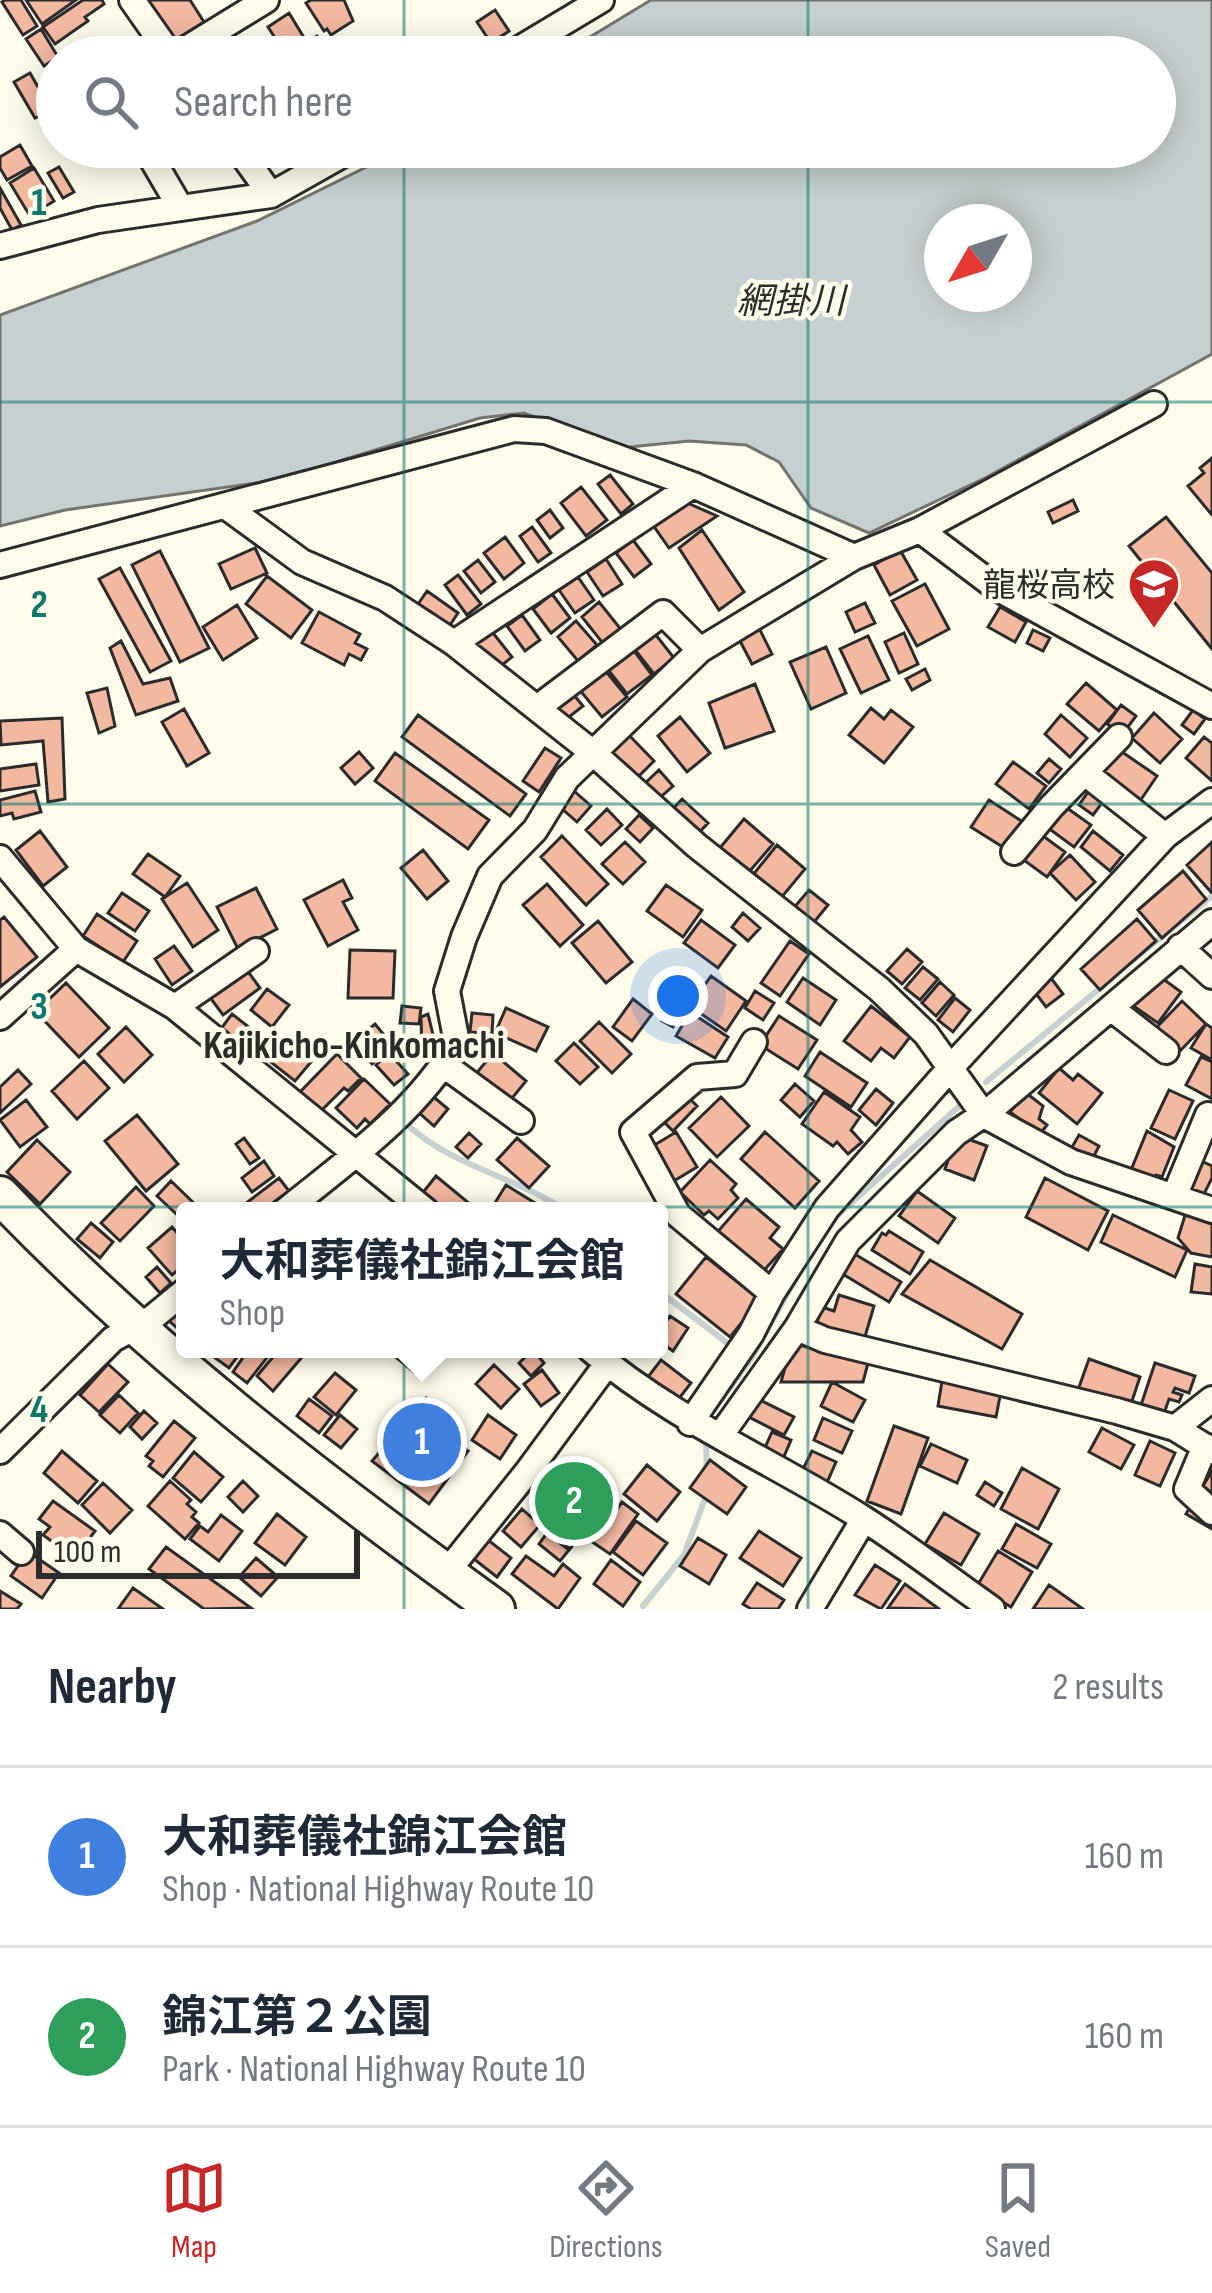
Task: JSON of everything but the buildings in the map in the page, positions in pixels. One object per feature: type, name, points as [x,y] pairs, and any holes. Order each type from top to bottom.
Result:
[{"type":"highway","points":[[0,1195],[135,1328],[254,1429],[496,1609]]},
{"type":"street","points":[[131,0],[158,36]]},
{"type":"street","points":[[207,36],[266,0]]},
{"type":"street","points":[[541,36],[601,0]]},
{"type":"street","points":[[157,168],[180,207]]},
{"type":"street","points":[[252,168],[272,195]]},
{"type":"street","points":[[0,246],[98,220],[272,195],[319,168]]},
{"type":"street","points":[[296,1202],[394,1123],[444,1065],[457,1043],[447,991],[490,877],[535,830],[567,778],[700,650],[854,557],[920,530],[1154,404]]},
{"type":"street","points":[[0,565],[514,429],[546,431],[692,485],[854,557]]},
{"type":"street","points":[[454,643],[692,485]]},
{"type":"street","points":[[228,508],[302,562],[385,598],[454,643],[592,752],[697,846],[879,989],[926,1034],[984,1115],[1071,1162],[1212,1210]]},
{"type":"street","points":[[920,530],[997,588],[1212,706]]},
{"type":"street","points":[[537,708],[663,613],[700,650]]},
{"type":"street","points":[[1014,852],[1119,736]]},
{"type":"street","points":[[1085,772],[1166,836]]},
{"type":"street","points":[[690,1423],[752,1334],[827,1208],[1166,836],[1212,801]]},
{"type":"street","points":[[0,858],[76,949],[175,1007],[415,1202]]},
{"type":"street","points":[[720,1436],[797,1328],[848,1241],[956,1133],[984,1115],[1212,922]]},
{"type":"street","points":[[1180,947],[1212,976]]},
{"type":"street","points":[[0,1017],[76,949]]},
{"type":"street","points":[[175,1007],[256,951]]},
{"type":"street","points":[[1112,1009],[1166,1051]]},
{"type":"street","points":[[754,1042],[734,1074],[697,1077],[633,1132],[678,1215],[772,1294]]},
{"type":"street","points":[[444,1065],[521,1121]]},
{"type":"street","points":[[1174,1197],[1208,1115]]},
{"type":"street","points":[[0,1451],[113,1339],[176,1298]]},
{"type":"street","points":[[797,1328],[825,1340],[1015,1383],[1174,1428],[1209,1449],[1187,1489],[1212,1512]]},
{"type":"street","points":[[446,1573],[528,1471],[598,1358]]},
{"type":"street","points":[[602,1358],[690,1423],[864,1519],[992,1609]]},
{"type":"street","points":[[1174,1428],[1212,1399]]},
{"type":"street","points":[[810,1609],[864,1519]]},
{"type":"street","points":[[0,1534],[21,1552]]},
{"type":"green space","points":[[558,1463],[614,1506],[589,1538],[534,1495]]},
{"type":"water","name":"網掛川","points":[[651,0],[1212,0],[1212,354],[985,478],[869,533],[811,508],[779,462],[746,445],[689,441],[620,448],[524,413],[480,418],[277,480],[65,510],[0,526],[0,315],[257,221],[364,168],[1176,168],[1176,36],[592,36]]},
{"type":"waterway","points":[[1132,961],[1212,896]]},
{"type":"waterway","points":[[986,1082],[1104,985]]},
{"type":"waterway","points":[[831,1221],[964,1102]]},
{"type":"waterway","points":[[410,1127],[446,1152],[552,1202]]},
{"type":"waterway","points":[[712,1412],[751,1359],[796,1278]]},
{"type":"waterway","points":[[668,1298],[730,1345]]},
{"type":"waterway","points":[[706,1446],[707,1471]]},
{"type":"waterway","points":[[643,1606],[684,1555],[706,1496]]},
{"type":"place","name":"龍桜高校","points":[[1154,630]]},
{"type":"place","name":"大和葬儀社錦江会館","points":[[422,1442]]},
{"type":"place","name":"錦江第２公園","points":[[574,1501]]},
{"type":"district","name":"Kajikicho-Kinkomachi","points":[[354,1044]]}]
